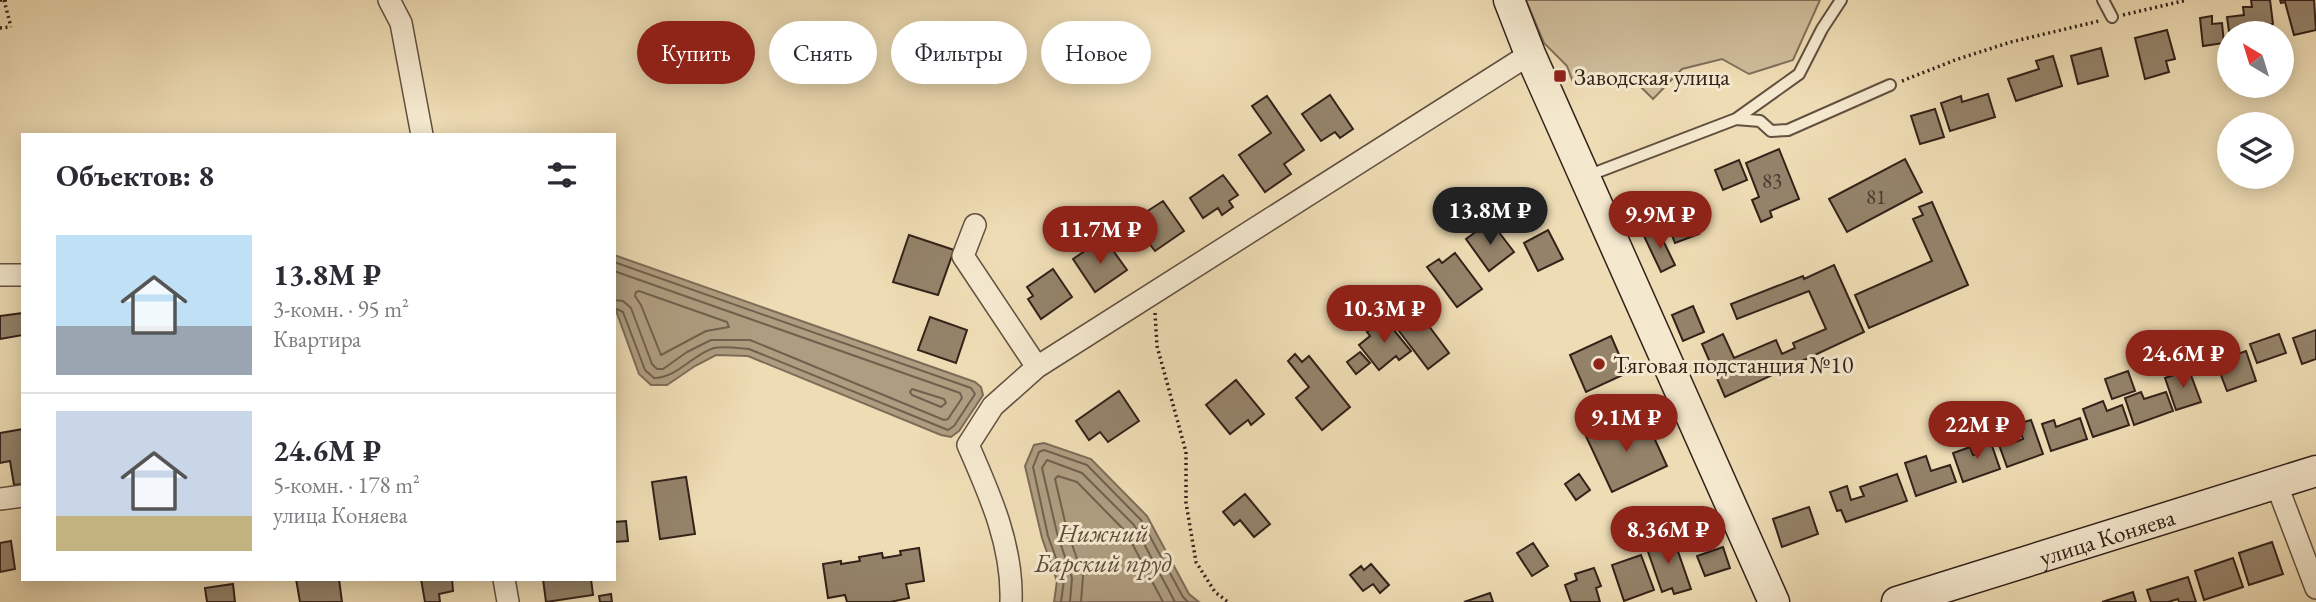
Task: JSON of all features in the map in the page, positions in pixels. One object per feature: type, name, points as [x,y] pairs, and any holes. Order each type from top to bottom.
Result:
[{"type":"street","points":[[389,0],[401,23],[422,133]]},
{"type":"street","points":[[1509,0],[1530,54],[1774,602]]},
{"type":"street","points":[[1011,602],[1012,578],[996,509],[968,445],[993,406],[1037,367],[1530,54]]},
{"type":"street","points":[[975,225],[963,256],[1037,367]]},
{"type":"street","points":[[0,275],[21,275]]},
{"type":"street","name":"улица Коняева","points":[[1898,602],[2316,471]]},
{"type":"street","points":[[2276,483],[2316,588]]},
{"type":"street","points":[[0,499],[21,496]]},
{"type":"street","points":[[504,581],[508,602]]},
{"type":"lane","points":[[1585,177],[1736,119],[1799,74],[1822,29],[1841,0]]},
{"type":"lane","points":[[2103,0],[2112,17]]},
{"type":"lane","points":[[1736,119],[1760,121],[1771,131],[1788,130],[1890,85]]},
{"type":"lane","points":[[958,446],[993,406]]},
{"type":"path","points":[[0,29],[11,27],[4,0]]},
{"type":"path","points":[[1890,85],[2011,42],[2187,0]]},
{"type":"path","points":[[1154,292],[1157,346],[1186,452],[1186,503],[1196,562],[1215,592],[1228,602]]},
{"type":"shaded area","points":[[1526,0],[1820,0],[1793,60],[1749,74],[1722,59],[1682,69],[1653,99],[1632,78],[1574,85],[1567,66],[1544,43]]},
{"type":"water","points":[[616,256],[975,382],[981,387],[983,395],[959,431],[951,437],[748,356],[716,355],[667,385],[651,385],[639,374],[616,311]]},
{"type":"water","name":"Нижний Барский пруд","points":[[1044,443],[1091,459],[1147,516],[1189,594],[1199,602],[1054,602],[1057,581],[1042,538],[1025,466],[1034,445]]},
{"type":"building","points":[[2251,0],[2270,0],[2273,21],[2228,21],[2227,17],[2244,15],[2243,7],[2252,7]]},
{"type":"building","points":[[2280,0],[2314,0],[2316,30],[2294,35],[2294,21],[2290,21],[2285,2],[2281,3]]},
{"type":"building","points":[[2212,16],[2212,24],[2217,24],[2217,44],[2203,46],[2200,18]]},
{"type":"building","points":[[2167,30],[2175,59],[2166,61],[2169,72],[2145,79],[2135,38]]},
{"type":"building","points":[[2101,48],[2108,76],[2078,84],[2071,56]]},
{"type":"building","points":[[2053,56],[2062,86],[2016,101],[2008,79],[2039,69],[2036,61]]},
{"type":"building","points":[[1988,94],[1995,117],[1950,131],[1941,103],[1961,96],[1962,102]]},
{"type":"building","points":[[1330,95],[1353,129],[1340,138],[1335,132],[1321,141],[1302,114]]},
{"type":"building","points":[[1267,96],[1304,150],[1284,164],[1291,174],[1265,192],[1239,155],[1271,133],[1252,106]]},
{"type":"building","points":[[1935,109],[1944,137],[1920,144],[1911,116]]},
{"type":"building","points":[[1779,149],[1799,199],[1770,211],[1772,217],[1761,222],[1752,200],[1759,197],[1746,163]]},
{"type":"building","points":[[1905,159],[1922,192],[1847,232],[1829,199]]},
{"type":"building","points":[[1739,160],[1747,180],[1723,190],[1715,170]]},
{"type":"building","points":[[1223,175],[1238,195],[1229,201],[1233,207],[1222,215],[1218,208],[1203,218],[1190,198]]},
{"type":"building","points":[[1682,192],[1699,234],[1675,243],[1659,202]]},
{"type":"building","points":[[1642,196],[1645,207],[1658,202],[1664,219],[1639,227],[1629,200]]},
{"type":"building","points":[[1163,201],[1184,231],[1155,251],[1148,242],[1137,249],[1124,229],[1132,223],[1135,227],[1149,217],[1146,212]]},
{"type":"building","points":[[1932,202],[1968,285],[1869,328],[1855,295],[1932,261],[1913,219],[1923,215],[1919,207]]},
{"type":"building","points":[[1495,227],[1514,252],[1489,271],[1466,239],[1481,228],[1486,234]]},
{"type":"building","points":[[1548,230],[1563,259],[1538,271],[1524,243]]},
{"type":"building","points":[[1658,230],[1675,265],[1661,272],[1644,236]]},
{"type":"building","points":[[909,235],[954,250],[938,295],[893,282]]},
{"type":"building","points":[[1101,240],[1109,251],[1112,249],[1127,270],[1095,292],[1073,259]]},
{"type":"building","points":[[1455,253],[1482,289],[1457,307],[1427,267],[1439,259],[1442,263]]},
{"type":"building","points":[[1834,265],[1864,332],[1725,397],[1702,344],[1723,334],[1734,358],[1776,340],[1782,354],[1795,348],[1793,343],[1826,329],[1809,291],[1737,319],[1731,304],[1803,276],[1804,279]]},
{"type":"building","points":[[1053,269],[1072,297],[1041,319],[1028,299],[1033,296],[1027,287]]},
{"type":"building","points":[[1693,306],[1704,332],[1683,341],[1672,315]]},
{"type":"building","points":[[1417,310],[1449,353],[1428,369],[1399,331],[1409,323],[1405,319]]},
{"type":"building","points":[[21,313],[21,335],[0,339],[0,316]]},
{"type":"building","points":[[930,317],[967,330],[956,363],[918,350]]},
{"type":"building","points":[[1384,318],[1411,351],[1399,360],[1396,356],[1379,370],[1359,345],[1370,336],[1367,332]]},
{"type":"building","points":[[2316,330],[2316,359],[2302,364],[2293,338]]},
{"type":"building","points":[[2279,334],[2286,353],[2257,363],[2250,344]]},
{"type":"building","name":"Тяговая подстанция №10","points":[[1611,336],[1627,373],[1586,392],[1570,355]]},
{"type":"building","points":[[2246,351],[2256,381],[2227,391],[2216,362]]},
{"type":"building","points":[[1360,352],[1370,363],[1356,374],[1347,362]]},
{"type":"building","points":[[1295,354],[1302,362],[1309,356],[1350,407],[1322,430],[1296,398],[1309,387],[1288,361]]},
{"type":"building","points":[[2189,370],[2201,402],[2176,410],[2165,378]]},
{"type":"building","points":[[2128,371],[2135,391],[2112,399],[2105,379]]},
{"type":"building","points":[[1236,380],[1264,414],[1251,425],[1248,420],[1230,434],[1206,405]]},
{"type":"building","points":[[1119,391],[1139,421],[1108,442],[1100,432],[1089,440],[1076,421]]},
{"type":"building","points":[[2141,392],[2144,399],[2166,392],[2173,411],[2134,425],[2125,398]]},
{"type":"building","points":[[2103,401],[2107,411],[2122,405],[2129,425],[2093,437],[2083,409]]},
{"type":"building","points":[[2080,418],[2087,439],[2051,451],[2042,424],[2054,420],[2056,427]]},
{"type":"building","points":[[1646,420],[1667,466],[1612,492],[1584,432],[1600,424],[1607,438]]},
{"type":"building","points":[[2031,420],[2043,454],[2007,467],[1998,442],[2009,437],[2011,444],[2023,439],[2018,424]]},
{"type":"building","points":[[21,429],[21,484],[14,485],[10,461],[0,463],[0,433]]},
{"type":"building","points":[[1990,440],[2000,469],[1963,482],[1953,453],[1970,447],[1973,455],[1977,454],[1974,446]]},
{"type":"building","points":[[1926,456],[1931,471],[1950,465],[1956,482],[1916,496],[1905,463]]},
{"type":"building","points":[[1579,474],[1590,490],[1576,500],[1565,484]]},
{"type":"building","points":[[1897,474],[1907,501],[1846,522],[1841,510],[1837,511],[1830,492],[1847,486],[1851,500],[1864,496],[1860,487]]},
{"type":"building","points":[[686,477],[695,534],[660,539],[652,482]]},
{"type":"building","points":[[1245,494],[1270,524],[1254,537],[1240,520],[1234,525],[1223,512]]},
{"type":"building","points":[[1809,507],[1818,534],[1782,547],[1773,519]]},
{"type":"building","points":[[626,521],[628,541],[616,542],[616,522]]},
{"type":"building","points":[[1673,537],[1691,589],[1674,594],[1672,588],[1662,592],[1646,546]]},
{"type":"building","points":[[11,541],[15,569],[0,572],[0,543]]},
{"type":"building","points":[[2272,542],[2283,574],[2249,585],[2239,553]]},
{"type":"building","points":[[1533,543],[1548,566],[1532,576],[1517,553]]},
{"type":"building","points":[[1723,547],[1730,568],[1705,576],[1697,556]]},
{"type":"building","points":[[919,548],[924,581],[906,584],[909,598],[890,602],[847,602],[845,595],[828,598],[823,564],[860,561],[859,557],[882,553],[883,558],[901,555],[900,551]]},
{"type":"building","points":[[1641,555],[1654,590],[1624,601],[1612,565]]},
{"type":"building","points":[[2233,558],[2243,587],[2204,600],[2195,571]]},
{"type":"building","points":[[1371,564],[1389,585],[1380,593],[1373,584],[1363,591],[1350,575],[1361,566],[1364,570]]},
{"type":"building","points":[[1594,568],[1601,586],[1596,588],[1600,602],[1571,602],[1565,585],[1577,580],[1575,574]]},
{"type":"building","points":[[2188,577],[2196,602],[2179,602],[2178,599],[2151,602],[2147,590]]},
{"type":"building","points":[[296,581],[339,581],[342,602],[300,602]]},
{"type":"building","points":[[421,581],[452,581],[453,591],[439,594],[440,602],[425,602]]},
{"type":"building","points":[[543,581],[591,581],[593,595],[546,602]]},
{"type":"building","points":[[233,584],[235,602],[207,602],[205,588]]},
{"type":"building","points":[[2133,592],[2136,602],[2102,602]]},
{"type":"building","points":[[1490,593],[1493,602],[1464,602]]},
{"type":"building","points":[[611,594],[612,602],[600,602],[599,596]]},
{"type":"place","name":"Заводская улица","points":[[1560,76]]},
{"type":"place","name":"Тяговая подстанция №10","points":[[1599,364]]}]
